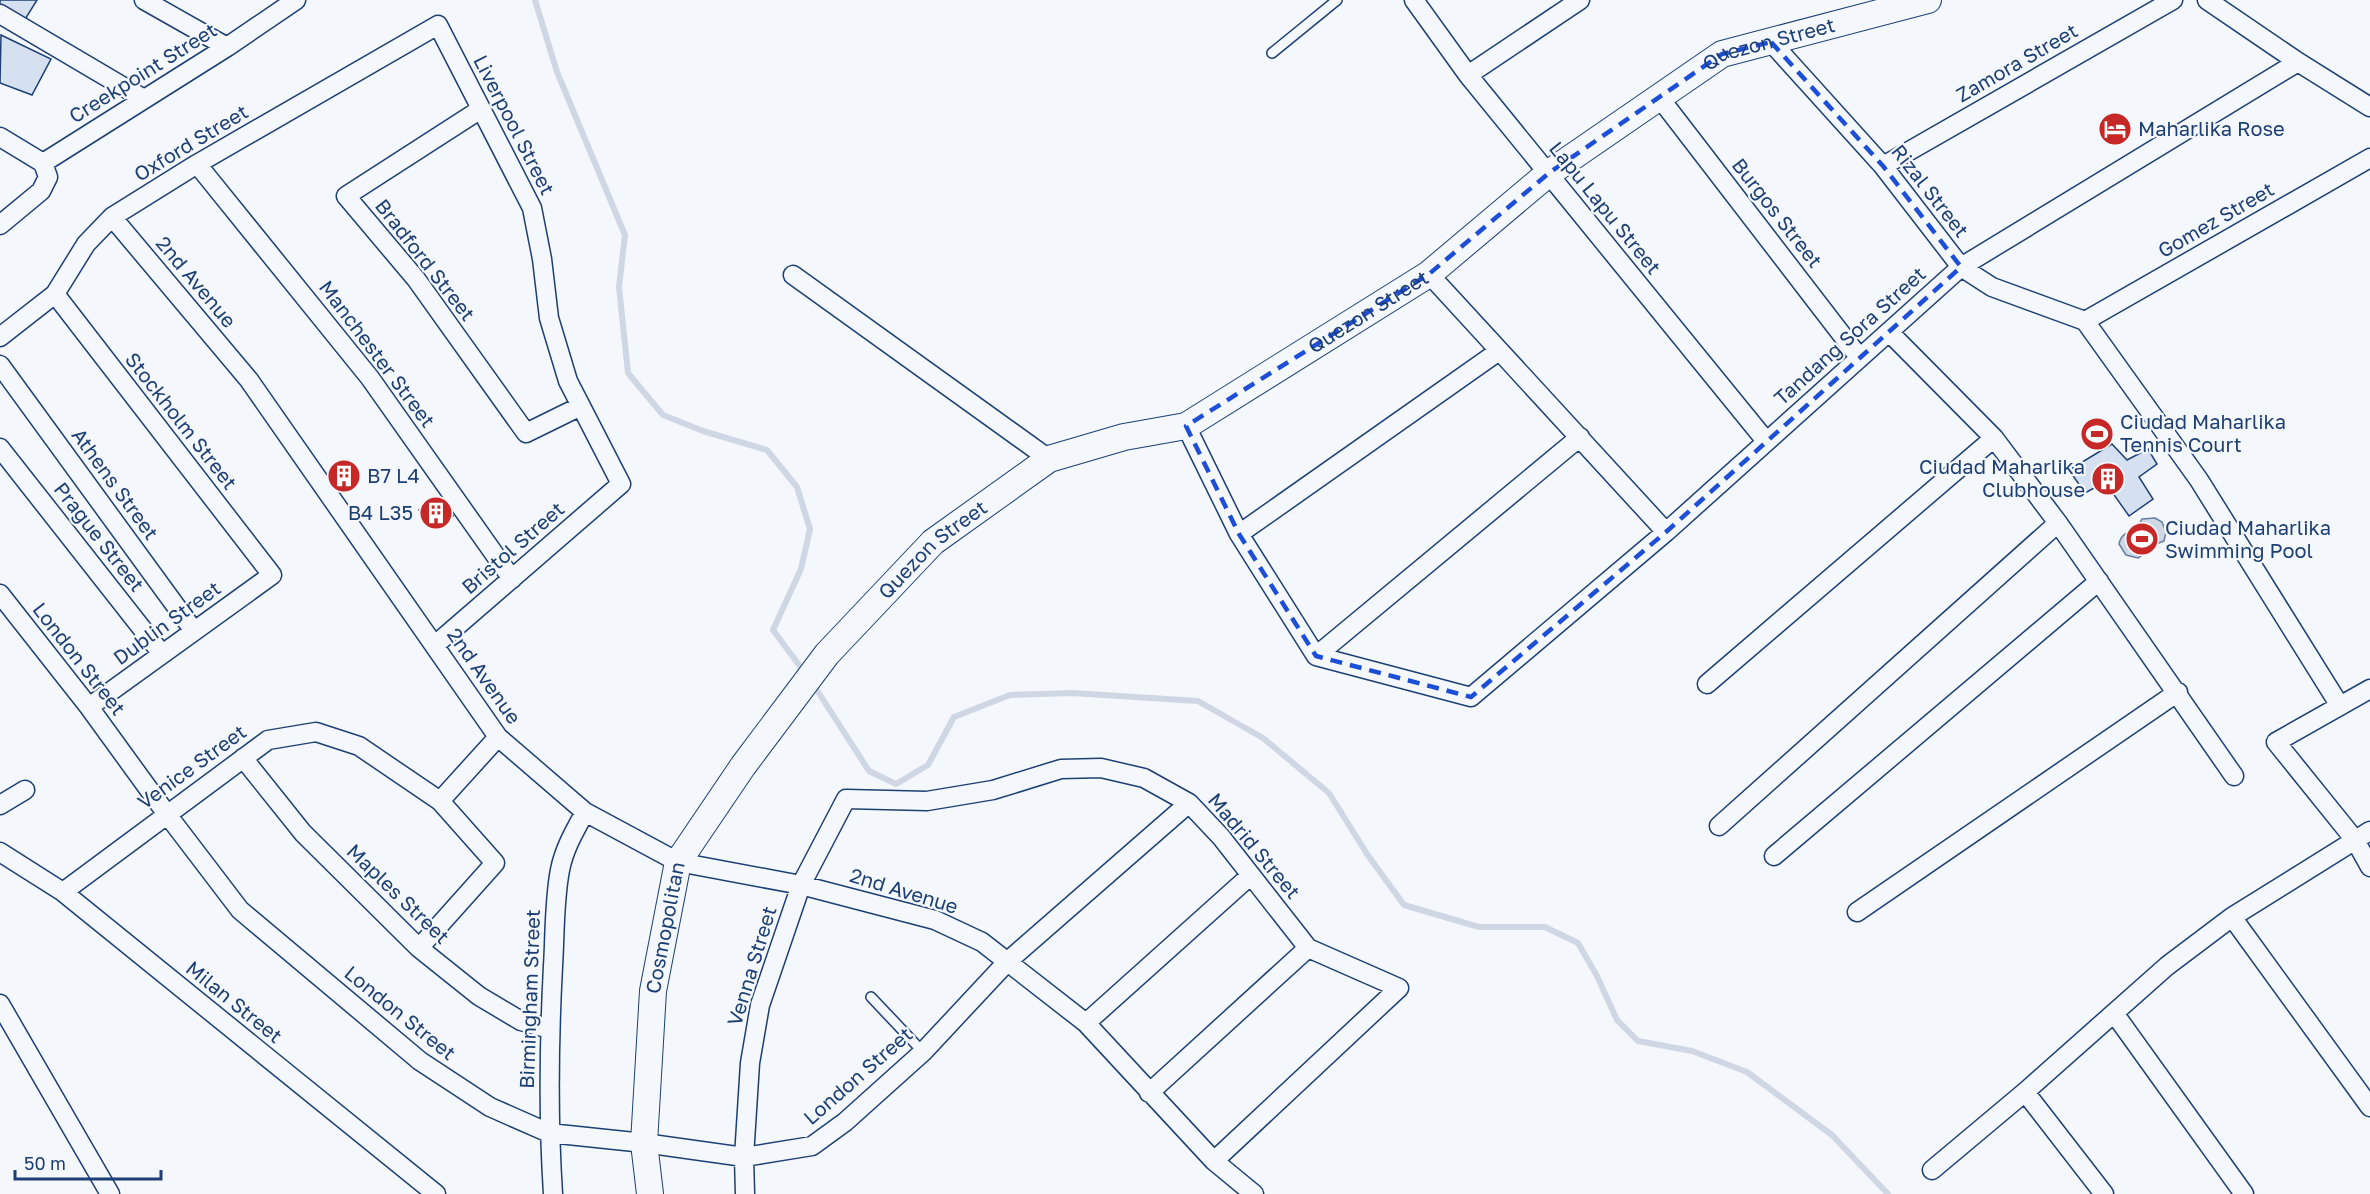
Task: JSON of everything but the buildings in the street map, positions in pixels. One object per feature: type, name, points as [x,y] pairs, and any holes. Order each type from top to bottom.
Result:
[{"type":"street","points":[[144,0],[227,47]]},
{"type":"street","name":"Creekpoint Street","points":[[43,163],[227,47],[296,0]]},
{"type":"street","name":"Lapu Lapu Street","points":[[1414,0],[1468,75],[1766,441]]},
{"type":"street","points":[[1468,75],[1580,0]]},
{"type":"street","name":"Quezon Street","points":[[794,698],[827,654],[933,542],[1049,459],[1124,437],[1186,426],[1429,274],[1549,173],[1722,54],[1928,0]]},
{"type":"street","name":"Zamora Street","points":[[1883,166],[2173,0]]},
{"type":"street","points":[[2207,0],[2298,62],[2370,107]]},
{"type":"street","points":[[0,14],[144,99]]},
{"type":"street","name":"Liverpool Street","points":[[438,25],[532,208],[542,259],[549,318],[568,381],[621,484]]},
{"type":"street","name":"Oxford Street","points":[[0,337],[55,294],[86,244],[112,217],[197,164],[438,25]]},
{"type":"street","name":"Rizal Street","points":[[1771,42],[1883,166],[1960,267],[1992,287],[2085,321]]},
{"type":"street","name":"Tandang Sora Street","points":[[1316,656],[1471,697],[1666,532],[1960,267],[2298,62]]},
{"type":"street","name":"Burgos Street","points":[[1659,97],[1858,357]]},
{"type":"street","name":"Bradford Street","points":[[481,109],[346,196],[416,279],[526,433],[581,406]]},
{"type":"street","points":[[0,136],[43,163],[48,177],[42,191],[0,225]]},
{"type":"street","name":"Gomez Street","points":[[2085,321],[2370,158]]},
{"type":"street","name":"Manchester Street","points":[[197,164],[370,378],[512,579]]},
{"type":"street","name":"2nd Avenue","points":[[112,217],[249,380],[498,737],[585,812],[678,862],[801,885],[935,920],[982,942],[1086,1023],[1214,1161],[1254,1194]]},
{"type":"street","points":[[794,274],[1049,459]]},
{"type":"street","points":[[1429,274],[1666,532]]},
{"type":"street","name":"Stockholm Street","points":[[55,294],[272,575]]},
{"type":"street","points":[[2085,321],[2199,480],[2340,706]]},
{"type":"street","points":[[1889,332],[1994,438],[2058,523],[2178,692],[2234,776]]},
{"type":"street","points":[[1239,534],[1499,351]]},
{"type":"street","name":"Athens Street","points":[[0,364],[194,631]]},
{"type":"street","points":[[1186,426],[1239,534],[1316,656],[1580,437]]},
{"type":"street","points":[[1707,684],[1994,438]]},
{"type":"street","name":"Prague Street","points":[[0,448],[162,654]]},
{"type":"street","name":"Bristol Street","points":[[435,645],[621,484]]},
{"type":"street","points":[[1719,826],[2058,523]]},
{"type":"street","name":"Dublin Street","points":[[89,706],[272,575]]},
{"type":"street","points":[[1774,856],[2099,581]]},
{"type":"street","name":"London Street","points":[[0,594],[89,706],[240,910],[420,1061],[490,1107],[549,1133],[744,1157],[812,1146],[845,1122],[923,1052],[1008,961],[1189,803]]},
{"type":"street","points":[[2370,689],[2277,742],[2362,836],[2370,867]]},
{"type":"street","points":[[1857,912],[2178,692]]},
{"type":"street","name":"Cosmopolitan","points":[[650,1194],[644,1143],[653,991],[678,862],[742,766],[794,698]]},
{"type":"street","name":"Venice Street","points":[[63,892],[166,813],[268,740],[316,732],[359,746],[440,801],[495,863],[419,948]]},
{"type":"street","points":[[440,801],[498,737]]},
{"type":"street","name":"Maples Street","points":[[243,758],[303,833],[419,948],[479,996],[521,1021],[550,1029]]},
{"type":"street","name":"Madrid Street","points":[[846,800],[927,801],[993,790],[1061,769],[1101,768],[1144,778],[1189,803],[1221,837],[1308,948],[1399,988],[1214,1161]]},
{"type":"street","points":[[0,805],[25,790]]},
{"type":"street","name":"Venna Street","points":[[745,1194],[744,1157],[750,1063],[760,1005],[801,885],[846,800]]},
{"type":"street","name":"Birmingham Street","points":[[553,1194],[549,1133],[550,1029],[560,869],[570,839],[585,812]]},
{"type":"street","points":[[1932,1170],[2025,1092],[2167,966],[2232,917],[2362,836]]},
{"type":"street","name":"Milan Street","points":[[0,852],[63,892],[436,1194]]},
{"type":"street","points":[[1086,1023],[1251,875]]},
{"type":"street","points":[[2232,917],[2370,1107]]},
{"type":"street","points":[[1149,1093],[1308,948]]},
{"type":"street","points":[[0,1004],[110,1194]]},
{"type":"street","points":[[2114,1013],[2244,1194]]},
{"type":"street","points":[[2025,1092],[2104,1194]]},
{"type":"lane","points":[[1272,53],[1337,0]]},
{"type":"lane","points":[[871,997],[923,1052]]},
{"type":"highlighted area","points":[[1771,42],[1883,166],[1961,267],[1666,532],[1471,697],[1316,656],[1239,534],[1186,426],[1429,274],[1549,173],[1722,54]]},
{"type":"shaded area","name":"Ciudad Maharlika Swimming Pool","points":[[2155,518],[2162,522],[2166,532],[2164,541],[2138,558],[2126,555],[2119,544],[2122,536],[2135,531],[2142,519]]},
{"type":"waterway","points":[[535,0],[557,72],[625,235],[619,287],[628,373],[663,415],[703,431],[767,450],[797,487],[810,529],[801,569],[773,630],[805,673]]},
{"type":"waterway","points":[[813,684],[869,771],[896,784],[928,765],[954,717],[1010,695],[1072,693],[1198,701],[1263,738],[1329,793],[1367,854],[1404,905],[1479,927],[1545,927],[1578,943],[1597,976],[1617,1020],[1638,1041],[1692,1051],[1747,1072],[1832,1135],[1888,1194]]},
{"type":"place","name":"Maharlika Rose","points":[[2115,129]]},
{"type":"place","name":"Ciudad Maharlika Tennis Court","points":[[2097,434]]},
{"type":"place","name":"B7 L4","points":[[344,476]]},
{"type":"place","name":"Ciudad Maharlika Clubhouse","points":[[2108,479]]},
{"type":"place","name":"B4 L35","points":[[436,513]]},
{"type":"place","name":"Ciudad Maharlika Swimming Pool","points":[[2142,539]]}]
